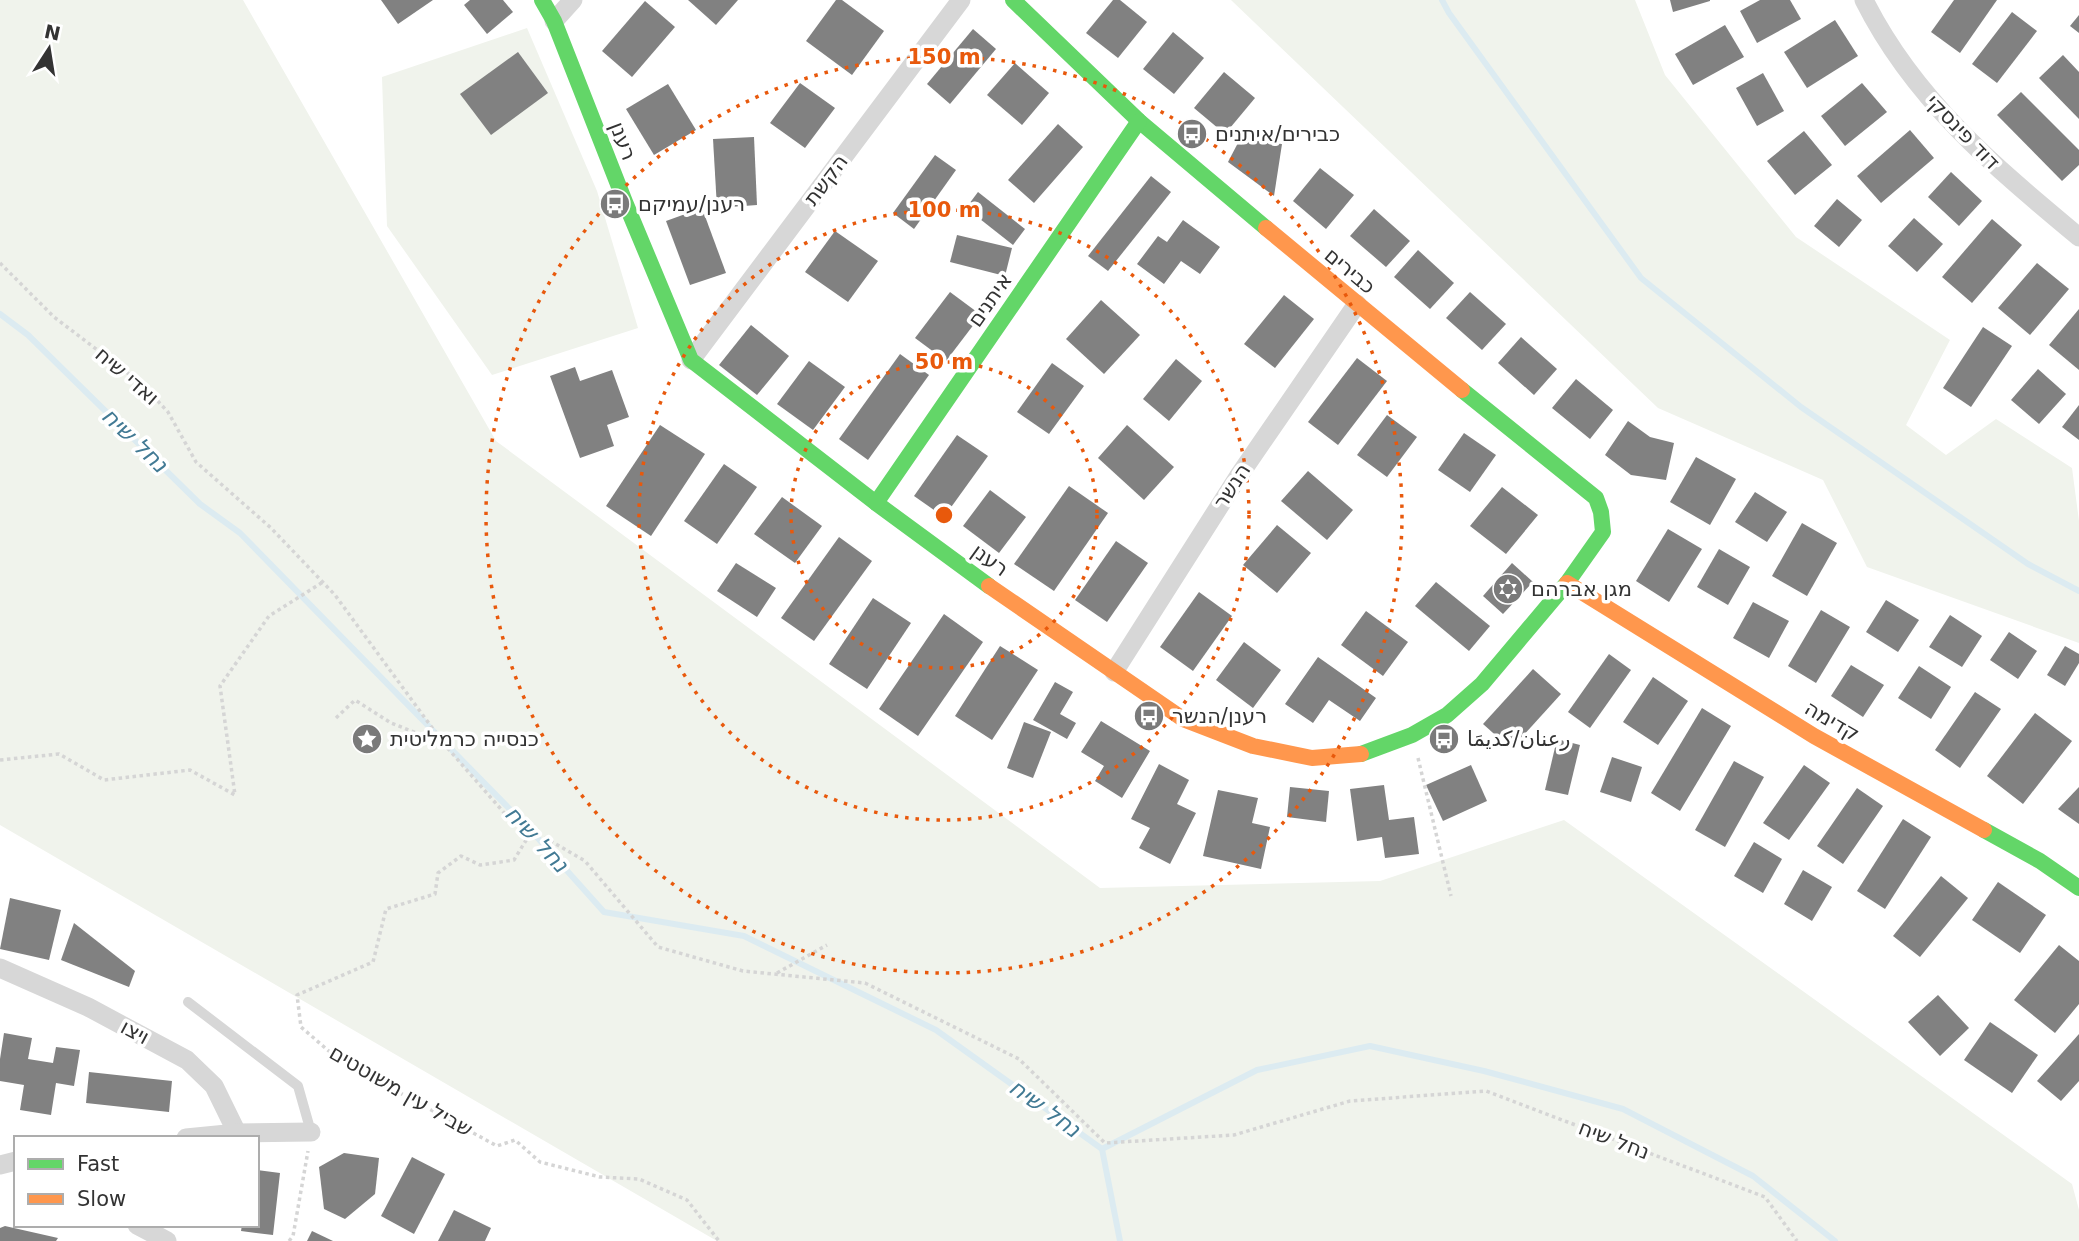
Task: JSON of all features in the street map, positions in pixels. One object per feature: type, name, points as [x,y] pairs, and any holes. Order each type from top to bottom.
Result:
[{"type":"street","name":"רענן","points":[[542,0],[554,21],[691,360],[876,503],[992,588],[1183,719],[1253,746],[1312,758],[1367,753],[1412,735],[1447,715],[1482,684],[1567,583]]},
{"type":"street","points":[[554,21],[573,0]]},
{"type":"street","name":"הקשת","points":[[691,360],[961,0]]},
{"type":"street","name":"כבירים","points":[[1013,0],[1139,121],[1357,304],[1596,498],[1603,532],[1567,583]]},
{"type":"street","name":"דוד פינסקי","points":[[1866,4],[1900,63],[1952,124],[2006,176],[2079,237]]},
{"type":"street","name":"איתנים","points":[[876,503],[1139,121]]},
{"type":"street","name":"הנשר","points":[[1114,672],[1238,477],[1357,304]]},
{"type":"street","name":"קדימה","points":[[1567,583],[1814,736],[2040,860],[2079,888]]},
{"type":"street","name":"ויצו","points":[[0,968],[88,1007],[187,1060],[215,1086],[237,1133]]},
{"type":"street","points":[[206,1136],[311,1132]]},
{"type":"street","points":[[141,1227],[167,1241]]},
{"type":"lane","points":[[187,1002],[298,1086],[311,1132]]},
{"type":"path","name":"ואדי שיח","points":[[0,263],[54,317],[142,384],[168,412],[196,462],[271,528]]},
{"type":"path","name":"נחל שיח","points":[[271,528],[323,582],[444,744],[506,815],[585,861],[658,947],[743,971],[865,983],[1019,1059],[1105,1143],[1234,1135],[1350,1101],[1486,1091],[1765,1197],[1797,1241]]},
{"type":"path","points":[[0,760],[59,754],[104,780],[190,770],[235,795],[220,686],[269,616],[323,582]]},
{"type":"path","points":[[336,718],[355,700],[391,723],[444,744]]},
{"type":"path","points":[[1412,735],[1451,896]]},
{"type":"path","name":"שביל עין משוטטים","points":[[514,819],[528,837],[514,860],[480,865],[461,856],[438,873],[435,894],[386,909],[373,962],[297,995],[301,1027],[338,1059],[497,1146],[515,1140],[540,1162],[600,1177],[639,1179],[687,1200],[719,1241]]},
{"type":"path","points":[[775,974],[827,945]]},
{"type":"path","points":[[289,1241],[293,1236],[311,1132]]},
{"type":"shaded area","points":[[0,0],[243,0],[496,441],[1100,888],[1380,881],[1564,820],[2072,1184],[2079,1210],[2079,1241],[717,1241],[0,825]]},
{"type":"shaded area","points":[[1231,0],[1635,0],[1665,75],[1796,237],[1950,340],[1906,425],[1946,455],[1996,419],[2072,468],[2079,521],[2079,643],[1867,567],[1823,480],[1658,408]]},
{"type":"shaded area","points":[[527,28],[597,191],[638,328],[492,375],[387,226],[382,77]]},
{"type":"building","points":[[381,0],[433,0],[398,24]]},
{"type":"building","points":[[470,0],[503,0],[513,12],[487,34],[464,5]]},
{"type":"building","points":[[688,0],[738,0],[716,25]]},
{"type":"building","points":[[836,0],[842,0],[884,31],[852,75],[806,41]]},
{"type":"building","points":[[1113,0],[1120,0],[1147,22],[1118,58],[1086,33]]},
{"type":"building","points":[[1670,0],[1710,0],[1710,1],[1673,12]]},
{"type":"building","points":[[1760,0],[1790,0],[1801,19],[1757,43],[1740,11]]},
{"type":"building","points":[[1954,0],[1997,0],[1960,53],[1931,32]]},
{"type":"building","points":[[645,1],[675,27],[632,77],[602,51]]},
{"type":"building","points":[[2012,12],[2037,31],[1997,83],[1972,64]]},
{"type":"building","points":[[2079,15],[2079,33],[2070,26]]},
{"type":"building","points":[[1835,20],[1858,56],[1807,88],[1784,52]]},
{"type":"building","points":[[1725,25],[1744,57],[1693,85],[1675,54]]},
{"type":"building","points":[[973,29],[996,49],[950,104],[927,84]]},
{"type":"building","points":[[1173,32],[1204,58],[1174,94],[1143,69]]},
{"type":"building","points":[[518,52],[548,93],[491,135],[460,94]]},
{"type":"building","points":[[2063,55],[2079,72],[2079,119],[2039,78]]},
{"type":"building","points":[[1015,63],[1049,93],[1022,125],[987,95]]},
{"type":"building","points":[[1224,72],[1255,98],[1225,134],[1194,108]]},
{"type":"building","points":[[1763,73],[1784,111],[1757,126],[1736,88]]},
{"type":"building","points":[[800,83],[835,108],[805,148],[770,123]]},
{"type":"building","points":[[1862,83],[1887,112],[1845,146],[1821,116]]},
{"type":"building","points":[[668,84],[696,130],[654,155],[626,109]]},
{"type":"building","points":[[2021,92],[2079,150],[2079,165],[2062,181],[1997,115]]},
{"type":"building","points":[[1058,124],[1083,147],[1034,203],[1008,180]]},
{"type":"building","points":[[1910,130],[1934,158],[1881,203],[1857,176]]},
{"type":"building","points":[[1804,131],[1832,165],[1795,195],[1767,161]]},
{"type":"building","points":[[754,137],[757,205],[717,208],[713,139]]},
{"type":"building","points":[[1240,139],[1282,144],[1274,196],[1228,162]]},
{"type":"building","points":[[935,155],[956,170],[914,229],[893,213]]},
{"type":"building","points":[[1320,168],[1354,195],[1326,229],[1293,201]]},
{"type":"building","points":[[1951,172],[1982,201],[1959,226],[1928,197]]},
{"type":"building","points":[[1151,176],[1171,192],[1108,271],[1088,256]]},
{"type":"building","points":[[978,192],[1025,229],[1013,245],[966,208]]},
{"type":"building","points":[[1837,199],[1862,220],[1839,247],[1814,226]]},
{"type":"building","points":[[702,208],[726,273],[690,285],[666,221]]},
{"type":"building","points":[[1374,209],[1410,241],[1386,267],[1350,236]]},
{"type":"building","points":[[1914,218],[1943,244],[1917,272],[1888,246]]},
{"type":"building","points":[[1992,219],[2022,245],[1972,303],[1942,277]]},
{"type":"building","points":[[1183,220],[1220,247],[1200,274],[1181,261],[1164,284],[1137,264],[1158,236],[1167,242]]},
{"type":"building","points":[[835,231],[878,261],[848,302],[805,272]]},
{"type":"building","points":[[957,235],[1012,248],[1005,276],[950,262]]},
{"type":"building","points":[[1418,250],[1454,283],[1430,309],[1394,277]]},
{"type":"building","points":[[2037,263],[2069,289],[2030,335],[1998,308]]},
{"type":"building","points":[[950,292],[981,315],[946,361],[915,338]]},
{"type":"building","points":[[1470,292],[1506,324],[1482,350],[1446,318]]},
{"type":"building","points":[[1284,295],[1314,319],[1275,368],[1244,344]]},
{"type":"building","points":[[1101,300],[1140,335],[1104,374],[1066,339]]},
{"type":"building","points":[[2079,309],[2079,370],[2049,345]]},
{"type":"building","points":[[751,325],[789,356],[757,395],[719,365]]},
{"type":"building","points":[[1983,327],[2012,346],[1971,407],[1943,388]]},
{"type":"building","points":[[1521,337],[1557,369],[1534,395],[1498,363]]},
{"type":"building","points":[[900,354],[929,375],[868,460],[839,439]]},
{"type":"building","points":[[1357,358],[1387,381],[1338,445],[1308,422]]},
{"type":"building","points":[[1176,359],[1202,381],[1169,421],[1143,399]]},
{"type":"building","points":[[809,361],[845,387],[813,430],[777,404]]},
{"type":"building","points":[[1052,363],[1084,386],[1049,434],[1017,412]]},
{"type":"building","points":[[575,367],[580,381],[612,370],[629,417],[607,425],[614,446],[580,458],[550,376]]},
{"type":"building","points":[[2038,369],[2066,394],[2039,424],[2011,400]]},
{"type":"building","points":[[1576,379],[1613,410],[1590,439],[1552,408]]},
{"type":"building","points":[[2079,405],[2079,440],[2062,427]]},
{"type":"building","points":[[1387,415],[1417,437],[1387,477],[1357,455]]},
{"type":"building","points":[[1628,421],[1650,437],[1674,443],[1666,480],[1631,475],[1605,455]]},
{"type":"building","points":[[660,425],[705,454],[651,536],[606,506]]},
{"type":"building","points":[[1127,425],[1174,467],[1144,500],[1098,458]]},
{"type":"building","points":[[1464,433],[1496,455],[1470,492],[1438,470]]},
{"type":"building","points":[[957,435],[988,456],[944,517],[914,496]]},
{"type":"building","points":[[1696,457],[1736,479],[1710,525],[1670,502]]},
{"type":"building","points":[[724,464],[757,487],[717,544],[684,521]]},
{"type":"building","points":[[1308,471],[1353,510],[1327,540],[1281,501]]},
{"type":"building","points":[[1069,486],[1108,513],[1054,591],[1014,564]]},
{"type":"building","points":[[1502,487],[1538,515],[1506,554],[1470,526]]},
{"type":"building","points":[[990,490],[1026,517],[999,553],[963,526]]},
{"type":"building","points":[[1755,492],[1787,512],[1767,542],[1735,522]]},
{"type":"building","points":[[782,497],[822,526],[795,563],[754,534]]},
{"type":"building","points":[[1802,523],[1837,543],[1807,596],[1772,576]]},
{"type":"building","points":[[1277,525],[1311,553],[1277,593],[1243,565]]},
{"type":"building","points":[[1668,529],[1702,549],[1669,602],[1636,581]]},
{"type":"building","points":[[839,537],[872,561],[814,641],[781,618]]},
{"type":"building","points":[[1116,541],[1148,563],[1107,622],[1075,600]]},
{"type":"building","points":[[1719,549],[1750,567],[1728,605],[1697,587]]},
{"type":"building","points":[[736,563],[776,588],[757,617],[717,591]]},
{"type":"building","name":"מגן אברהם","points":[[1512,563],[1533,582],[1503,614],[1483,596]]},
{"type":"building","points":[[1436,582],[1490,626],[1469,651],[1415,606]]},
{"type":"building","points":[[1199,592],[1232,616],[1193,671],[1160,647]]},
{"type":"building","points":[[873,598],[911,623],[867,689],[829,664]]},
{"type":"building","points":[[1886,600],[1919,620],[1898,652],[1866,632]]},
{"type":"building","points":[[1753,602],[1789,621],[1769,658],[1733,638]]},
{"type":"building","points":[[1821,610],[1850,627],[1816,683],[1788,666]]},
{"type":"building","points":[[1366,611],[1408,642],[1383,676],[1341,645]]},
{"type":"building","points":[[944,614],[983,642],[918,736],[879,709]]},
{"type":"building","points":[[1950,615],[1982,636],[1962,667],[1929,647]]},
{"type":"building","points":[[2009,632],[2037,651],[2018,679],[1990,660]]},
{"type":"building","points":[[1244,642],[1281,670],[1253,708],[1216,680]]},
{"type":"building","points":[[1000,646],[1038,670],[992,740],[955,716]]},
{"type":"building","points":[[2065,646],[2079,654],[2079,663],[2065,686],[2047,675]]},
{"type":"building","points":[[1609,654],[1631,670],[1590,728],[1568,712]]},
{"type":"building","points":[[1318,657],[1376,698],[1360,721],[1329,700],[1313,723],[1285,704]]},
{"type":"building","points":[[1851,665],[1884,685],[1863,717],[1831,696]]},
{"type":"building","points":[[1919,666],[1951,687],[1931,719],[1898,698]]},
{"type":"building","points":[[1533,669],[1561,694],[1511,749],[1483,724]]},
{"type":"building","points":[[1653,677],[1688,701],[1658,745],[1623,722]]},
{"type":"building","points":[[1055,682],[1073,692],[1060,714],[1076,723],[1067,739],[1033,720]]},
{"type":"building","points":[[1975,692],[2001,709],[1960,768],[1935,750]]},
{"type":"building","points":[[1702,708],[1731,726],[1680,811],[1651,793]]},
{"type":"building","points":[[2035,713],[2072,741],[2023,804],[1987,776]]},
{"type":"building","points":[[1101,721],[1150,751],[1122,798],[1095,781],[1104,766],[1081,752]]},
{"type":"building","points":[[1024,722],[1051,732],[1033,778],[1007,768]]},
{"type":"building","points":[[1557,739],[1580,745],[1568,795],[1545,790]]},
{"type":"building","points":[[1612,757],[1642,767],[1631,802],[1600,792]]},
{"type":"building","points":[[1734,761],[1764,777],[1725,847],[1695,830]]},
{"type":"building","points":[[1159,764],[1189,780],[1177,804],[1196,813],[1170,864],[1139,848],[1150,828],[1131,819]]},
{"type":"building","points":[[1471,765],[1487,801],[1443,821],[1426,785]]},
{"type":"building","points":[[1804,765],[1830,783],[1789,840],[1763,823]]},
{"type":"building","points":[[1384,785],[1389,820],[1414,817],[1419,854],[1385,858],[1382,837],[1357,841],[1350,789]]},
{"type":"building","points":[[1290,787],[1329,791],[1326,822],[1287,817]]},
{"type":"building","points":[[2079,787],[2079,824],[2058,809]]},
{"type":"building","points":[[1857,788],[1883,806],[1843,864],[1817,846]]},
{"type":"building","points":[[1218,790],[1258,798],[1252,823],[1270,827],[1261,869],[1203,856]]},
{"type":"building","points":[[1903,819],[1931,837],[1885,909],[1857,891]]},
{"type":"building","points":[[1754,842],[1782,859],[1763,893],[1734,876]]},
{"type":"building","points":[[1803,870],[1832,887],[1812,921],[1784,904]]},
{"type":"building","points":[[1941,876],[1968,898],[1920,957],[1893,936]]},
{"type":"building","points":[[1998,882],[2046,915],[2020,953],[1972,920]]},
{"type":"building","points":[[10,898],[61,910],[49,960],[0,949]]},
{"type":"building","points":[[74,923],[135,971],[129,987],[61,960]]},
{"type":"building","points":[[2059,945],[2079,961],[2079,1004],[2055,1033],[2014,1000]]},
{"type":"building","points":[[1938,995],[1969,1028],[1940,1056],[1908,1022]]},
{"type":"building","points":[[1990,1022],[2038,1055],[2012,1093],[1964,1060]]},
{"type":"building","points":[[4,1033],[32,1038],[28,1059],[53,1063],[56,1047],[80,1050],[74,1086],[56,1083],[51,1115],[20,1110],[24,1085],[0,1081]]},
{"type":"building","points":[[2079,1034],[2079,1081],[2061,1101],[2037,1081]]},
{"type":"building","points":[[89,1072],[172,1081],[169,1112],[86,1103]]},
{"type":"building","points":[[344,1153],[379,1158],[375,1194],[345,1219],[324,1209],[319,1167]]},
{"type":"building","points":[[412,1157],[445,1174],[414,1234],[381,1216]]},
{"type":"building","points":[[259,1170],[280,1173],[273,1235],[241,1231],[242,1227],[259,1227]]},
{"type":"building","points":[[454,1210],[491,1228],[485,1241],[438,1241]]},
{"type":"building","points":[[5,1226],[58,1238],[56,1241],[0,1241],[0,1228]]},
{"type":"building","points":[[312,1231],[333,1241],[307,1241]]},
{"type":"waterway","points":[[1442,0],[1641,278],[1801,407],[2028,564],[2079,591]]},
{"type":"waterway","name":"נחל שיח","points":[[0,314],[28,335],[200,504],[240,533],[535,835],[604,912],[744,936],[936,1030],[1102,1149],[1120,1241]]},
{"type":"waterway","points":[[1102,1149],[1257,1070],[1370,1046],[1484,1071],[1623,1109],[1753,1176],[1835,1241]]},
{"type":"traffic: fast","points":[[542,0],[554,21],[691,360],[876,503],[989,586]]},
{"type":"traffic: fast","points":[[1013,0],[1139,121],[1266,228]]},
{"type":"traffic: fast","points":[[876,503],[1139,121]]},
{"type":"traffic: fast","points":[[1361,754],[1412,735],[1447,715],[1482,684],[1567,583],[1603,532],[1596,498],[1462,390]]},
{"type":"traffic: fast","points":[[1984,830],[2040,861],[2079,888]]},
{"type":"traffic: slow","points":[[1266,228],[1462,390]]},
{"type":"traffic: slow","points":[[1567,583],[1814,736],[1984,830]]},
{"type":"traffic: slow","points":[[989,586],[1183,719],[1253,746],[1312,758],[1361,754]]},
{"type":"place","name":"כבירים/איתנים","points":[[1192,134]]},
{"type":"place","name":"רענן/עמיקם","points":[[615,204]]},
{"type":"place","name":"מגן אברהם","points":[[1508,589]]},
{"type":"place","name":"רענן/הנשר","points":[[1149,716]]},
{"type":"place","name":"כנסייה כרמליטית","points":[[367,739]]},
{"type":"place","name":"رعنان/كديمَا","points":[[1444,739]]}]
